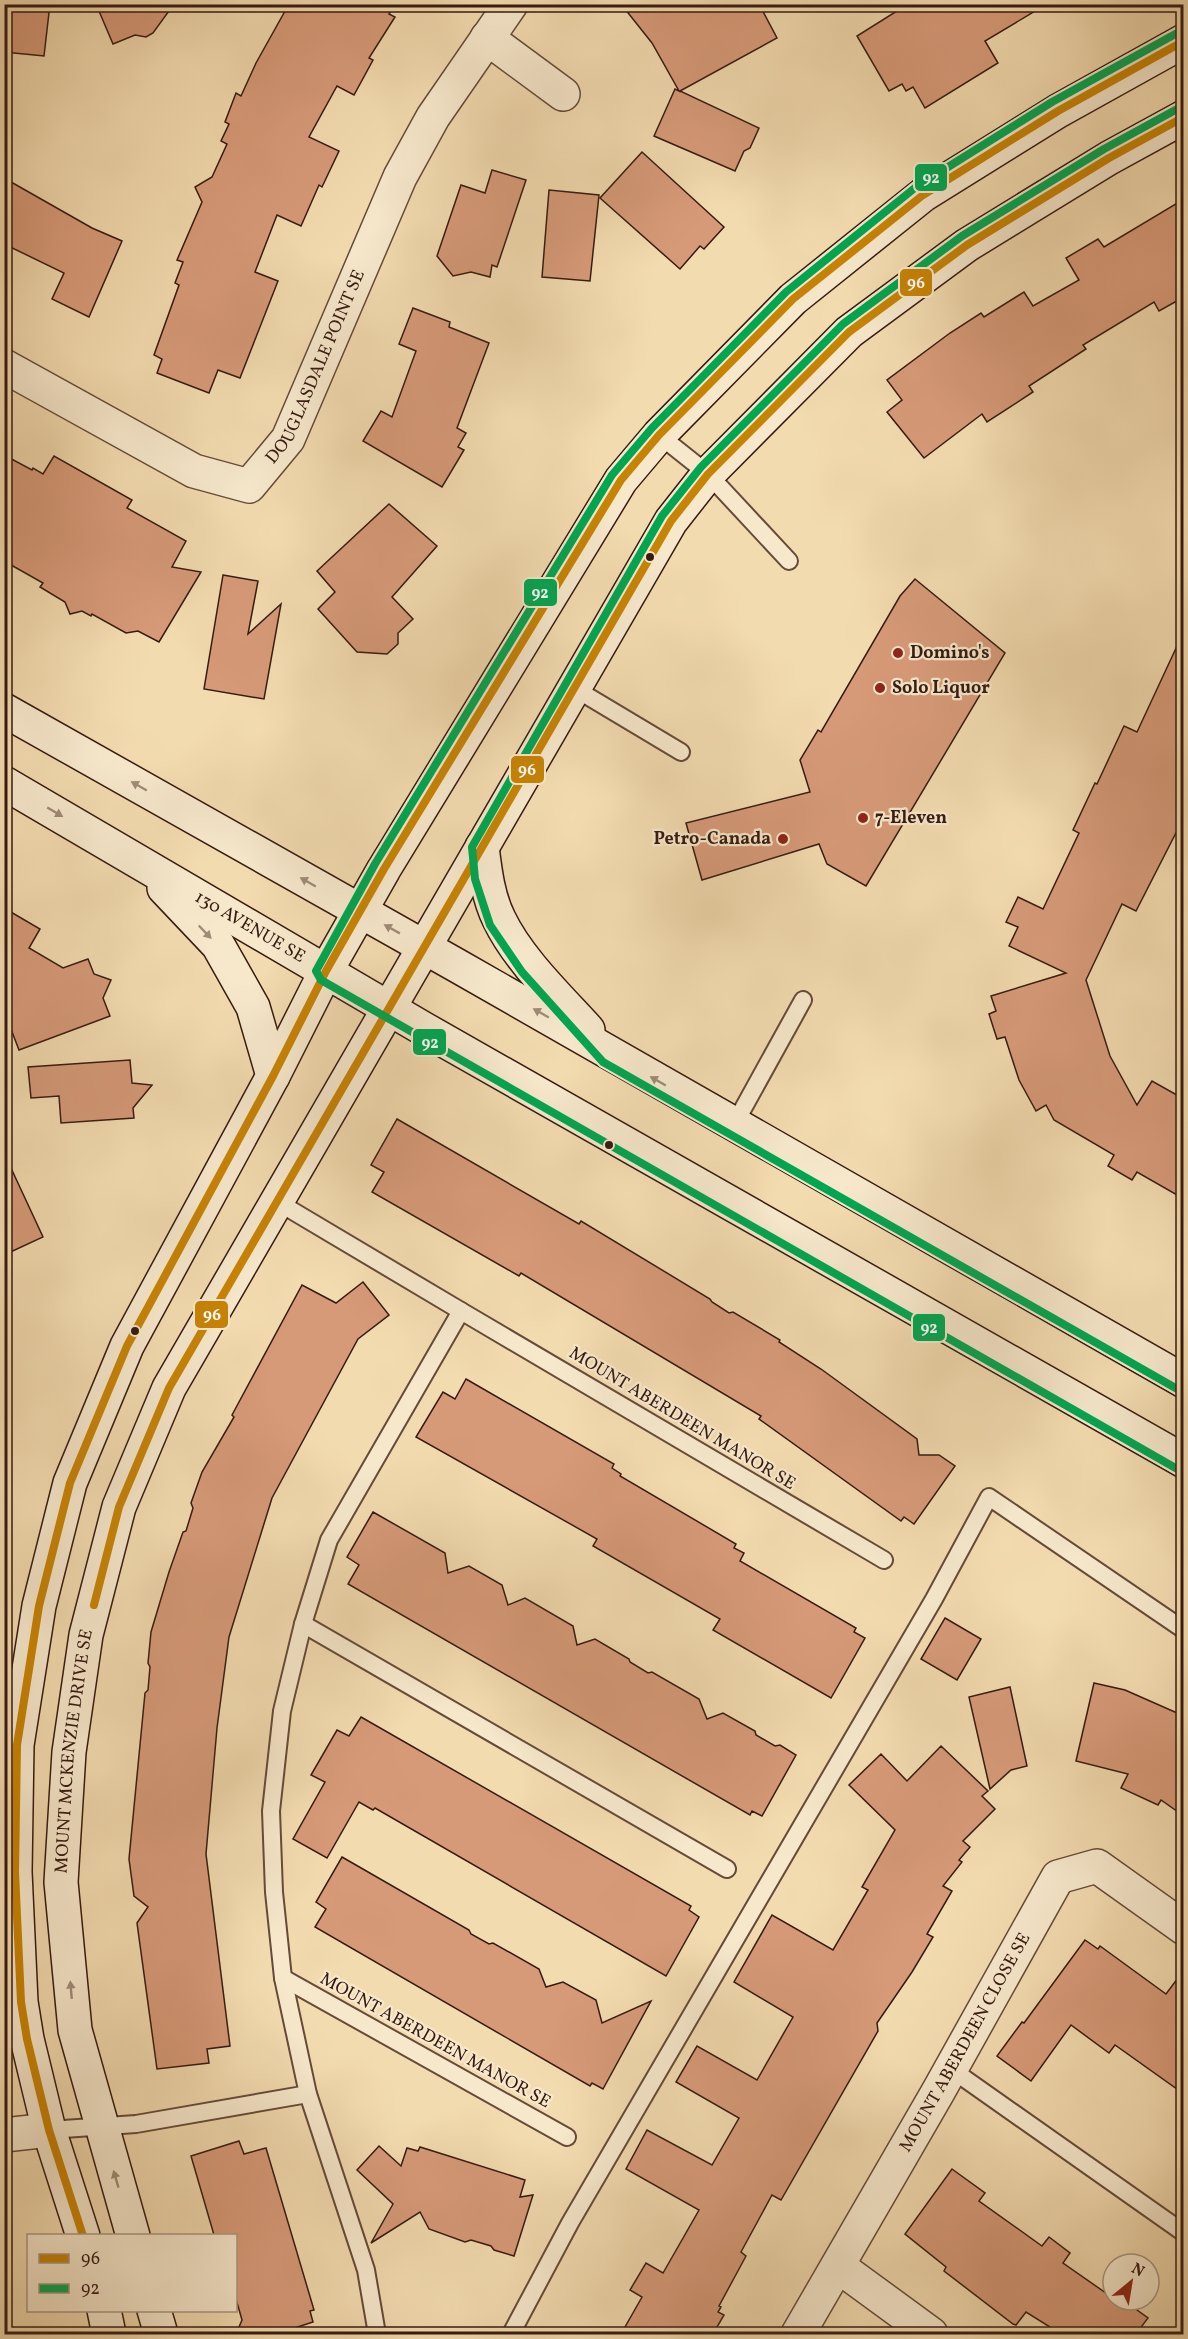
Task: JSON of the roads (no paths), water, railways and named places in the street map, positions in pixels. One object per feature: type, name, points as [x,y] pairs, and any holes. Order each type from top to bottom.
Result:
[{"type":"street","name":"DOUGLASDALE POINT SE","points":[[4,366],[194,471],[249,486],[288,439],[400,177],[433,117],[511,4]]},
{"type":"street","points":[[487,38],[563,94]]},
{"type":"street","points":[[83,2234],[49,2130],[27,2039],[21,2002],[15,1872],[17,1744],[39,1606],[70,1483],[127,1346],[359,911],[621,480],[659,435],[793,299],[923,195],[1058,111],[1184,41]]},
{"type":"street","name":"MOUNT MCKENZIE DRIVE SE","points":[[133,2234],[75,2030],[62,1882],[69,1752],[86,1635],[119,1507],[169,1388],[671,521],[708,474],[849,332],[967,245],[1109,158],[1184,117]]},
{"type":"street","points":[[4,710],[1184,1381]]},
{"type":"street","name":"130 AVENUE SE","points":[[4,783],[388,1008],[1184,1461]]},
{"type":"street","points":[[482,847],[485,877],[499,919],[530,965],[609,1053]]},
{"type":"street","points":[[136,859],[218,945],[253,1007],[273,1076]]},
{"type":"street","name":"MOUNT ABERDEEN CLOSE SE","points":[[798,2334],[951,2069],[1058,1877],[1097,1866],[1184,1928]]},
{"type":"street","points":[[4,2135],[49,2130]]},
{"type":"street","points":[[838,2266],[931,2334]]},
{"type":"street","points":[[104,2312],[109,2334]]},
{"type":"street","points":[[155,2312],[161,2334]]},
{"type":"lane","points":[[659,435],[708,474],[789,561]]},
{"type":"lane","points":[[574,688],[681,752]]},
{"type":"lane","points":[[734,1125],[803,1000]]},
{"type":"lane","name":"MOUNT ABERDEEN MANOR SE","points":[[276,1201],[884,1560]]},
{"type":"lane","points":[[376,2334],[366,2270],[308,2094],[283,1978],[274,1892],[271,1811],[282,1711],[303,1624],[329,1540],[461,1311]]},
{"type":"lane","points":[[511,2334],[570,2223],[934,1599],[989,1497],[1184,1630]]},
{"type":"lane","points":[[303,1624],[727,1869]]},
{"type":"lane","name":"MOUNT ABERDEEN MANOR SE","points":[[283,1978],[567,2137]]},
{"type":"lane","points":[[951,2069],[1184,2233]]},
{"type":"lane","points":[[49,2130],[136,2124],[308,2094]]},
{"type":"place","name":"Domino's","points":[[898,653]]},
{"type":"place","name":"Solo Liquor","points":[[880,688]]},
{"type":"place","name":"7-Eleven","points":[[863,818]]},
{"type":"place","name":"Petro-Canada","points":[[783,839]]}]
